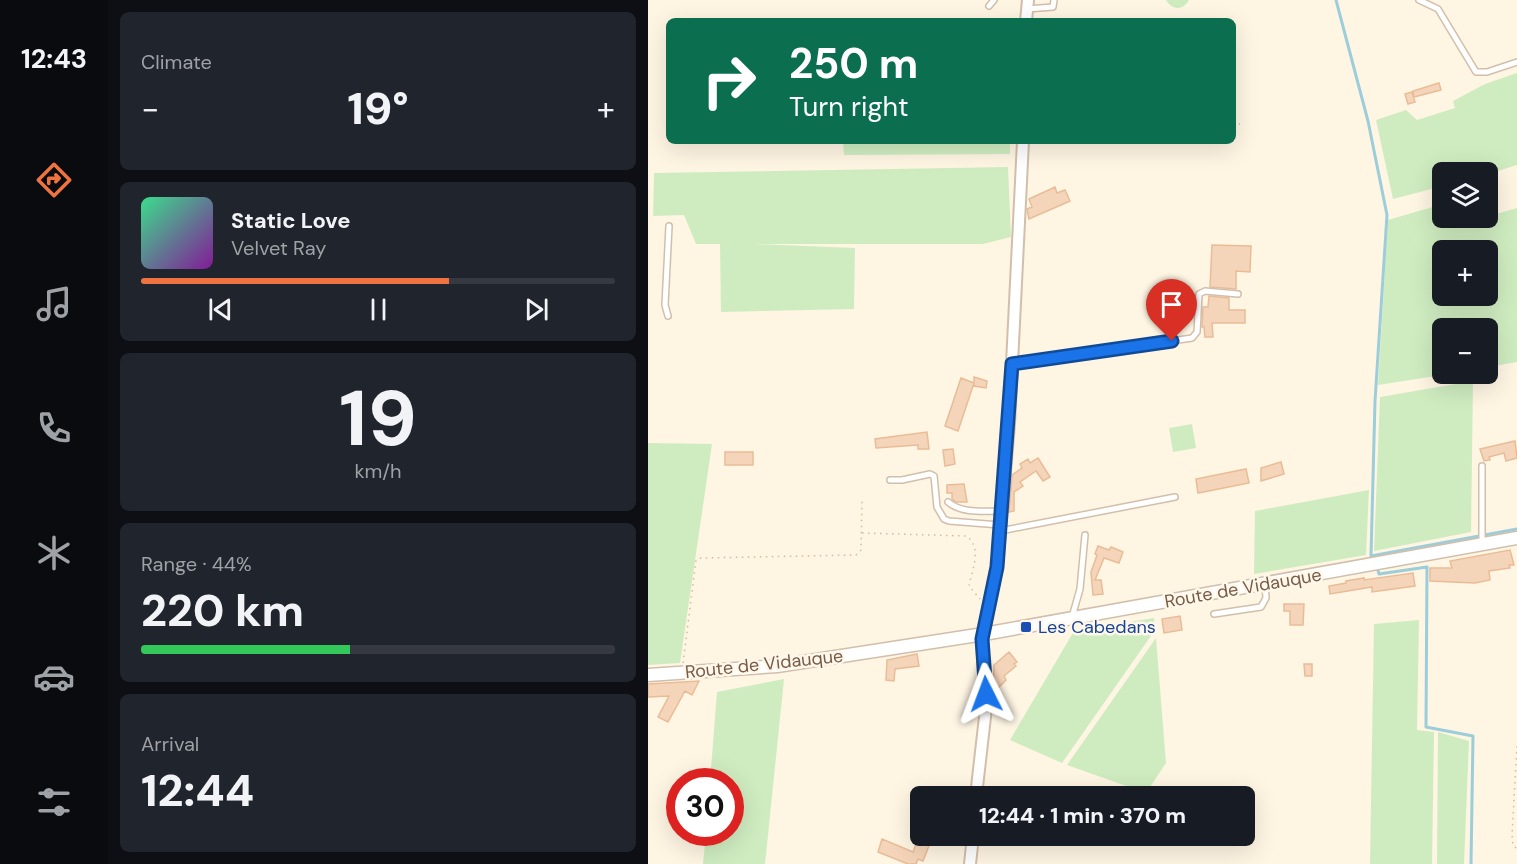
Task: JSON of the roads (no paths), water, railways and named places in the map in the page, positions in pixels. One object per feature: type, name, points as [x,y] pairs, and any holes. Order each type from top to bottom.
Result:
[{"type":"street","points":[[977,786],[986,708],[982,639],[997,567],[1002,511],[1023,144]]},
{"type":"street","name":"Route de Vidauque","points":[[648,675],[777,666],[1072,619],[1517,538]]},
{"type":"street","points":[[970,864],[972,846]]},
{"type":"lane","points":[[989,6],[994,0]]},
{"type":"lane","points":[[1028,4],[1053,7],[1054,0]]},
{"type":"lane","points":[[1419,0],[1438,9],[1476,72],[1487,72],[1517,62]]},
{"type":"lane","points":[[668,316],[665,305],[669,226]]},
{"type":"lane","points":[[1012,364],[1192,339],[1197,333],[1199,294],[1205,291],[1238,294]]},
{"type":"lane","points":[[1482,466],[1482,544]]},
{"type":"lane","points":[[890,480],[930,474],[933,476],[937,507],[944,519],[1000,528],[1174,497]]},
{"type":"lane","points":[[948,502],[963,510],[1002,511]]},
{"type":"lane","points":[[1072,619],[1080,589],[1085,535]]},
{"type":"lane","points":[[1214,614],[1261,607],[1266,598],[1264,584]]},
{"type":"waterway","points":[[1336,0],[1368,121],[1387,215],[1375,401],[1371,556],[1374,561]]},
{"type":"waterway","points":[[1371,556],[1517,529]]},
{"type":"waterway","points":[[1377,567],[1379,574],[1427,567],[1426,727],[1473,736],[1471,864]]},
{"type":"place","name":"Les Cabedans","points":[[1026,627]]}]
